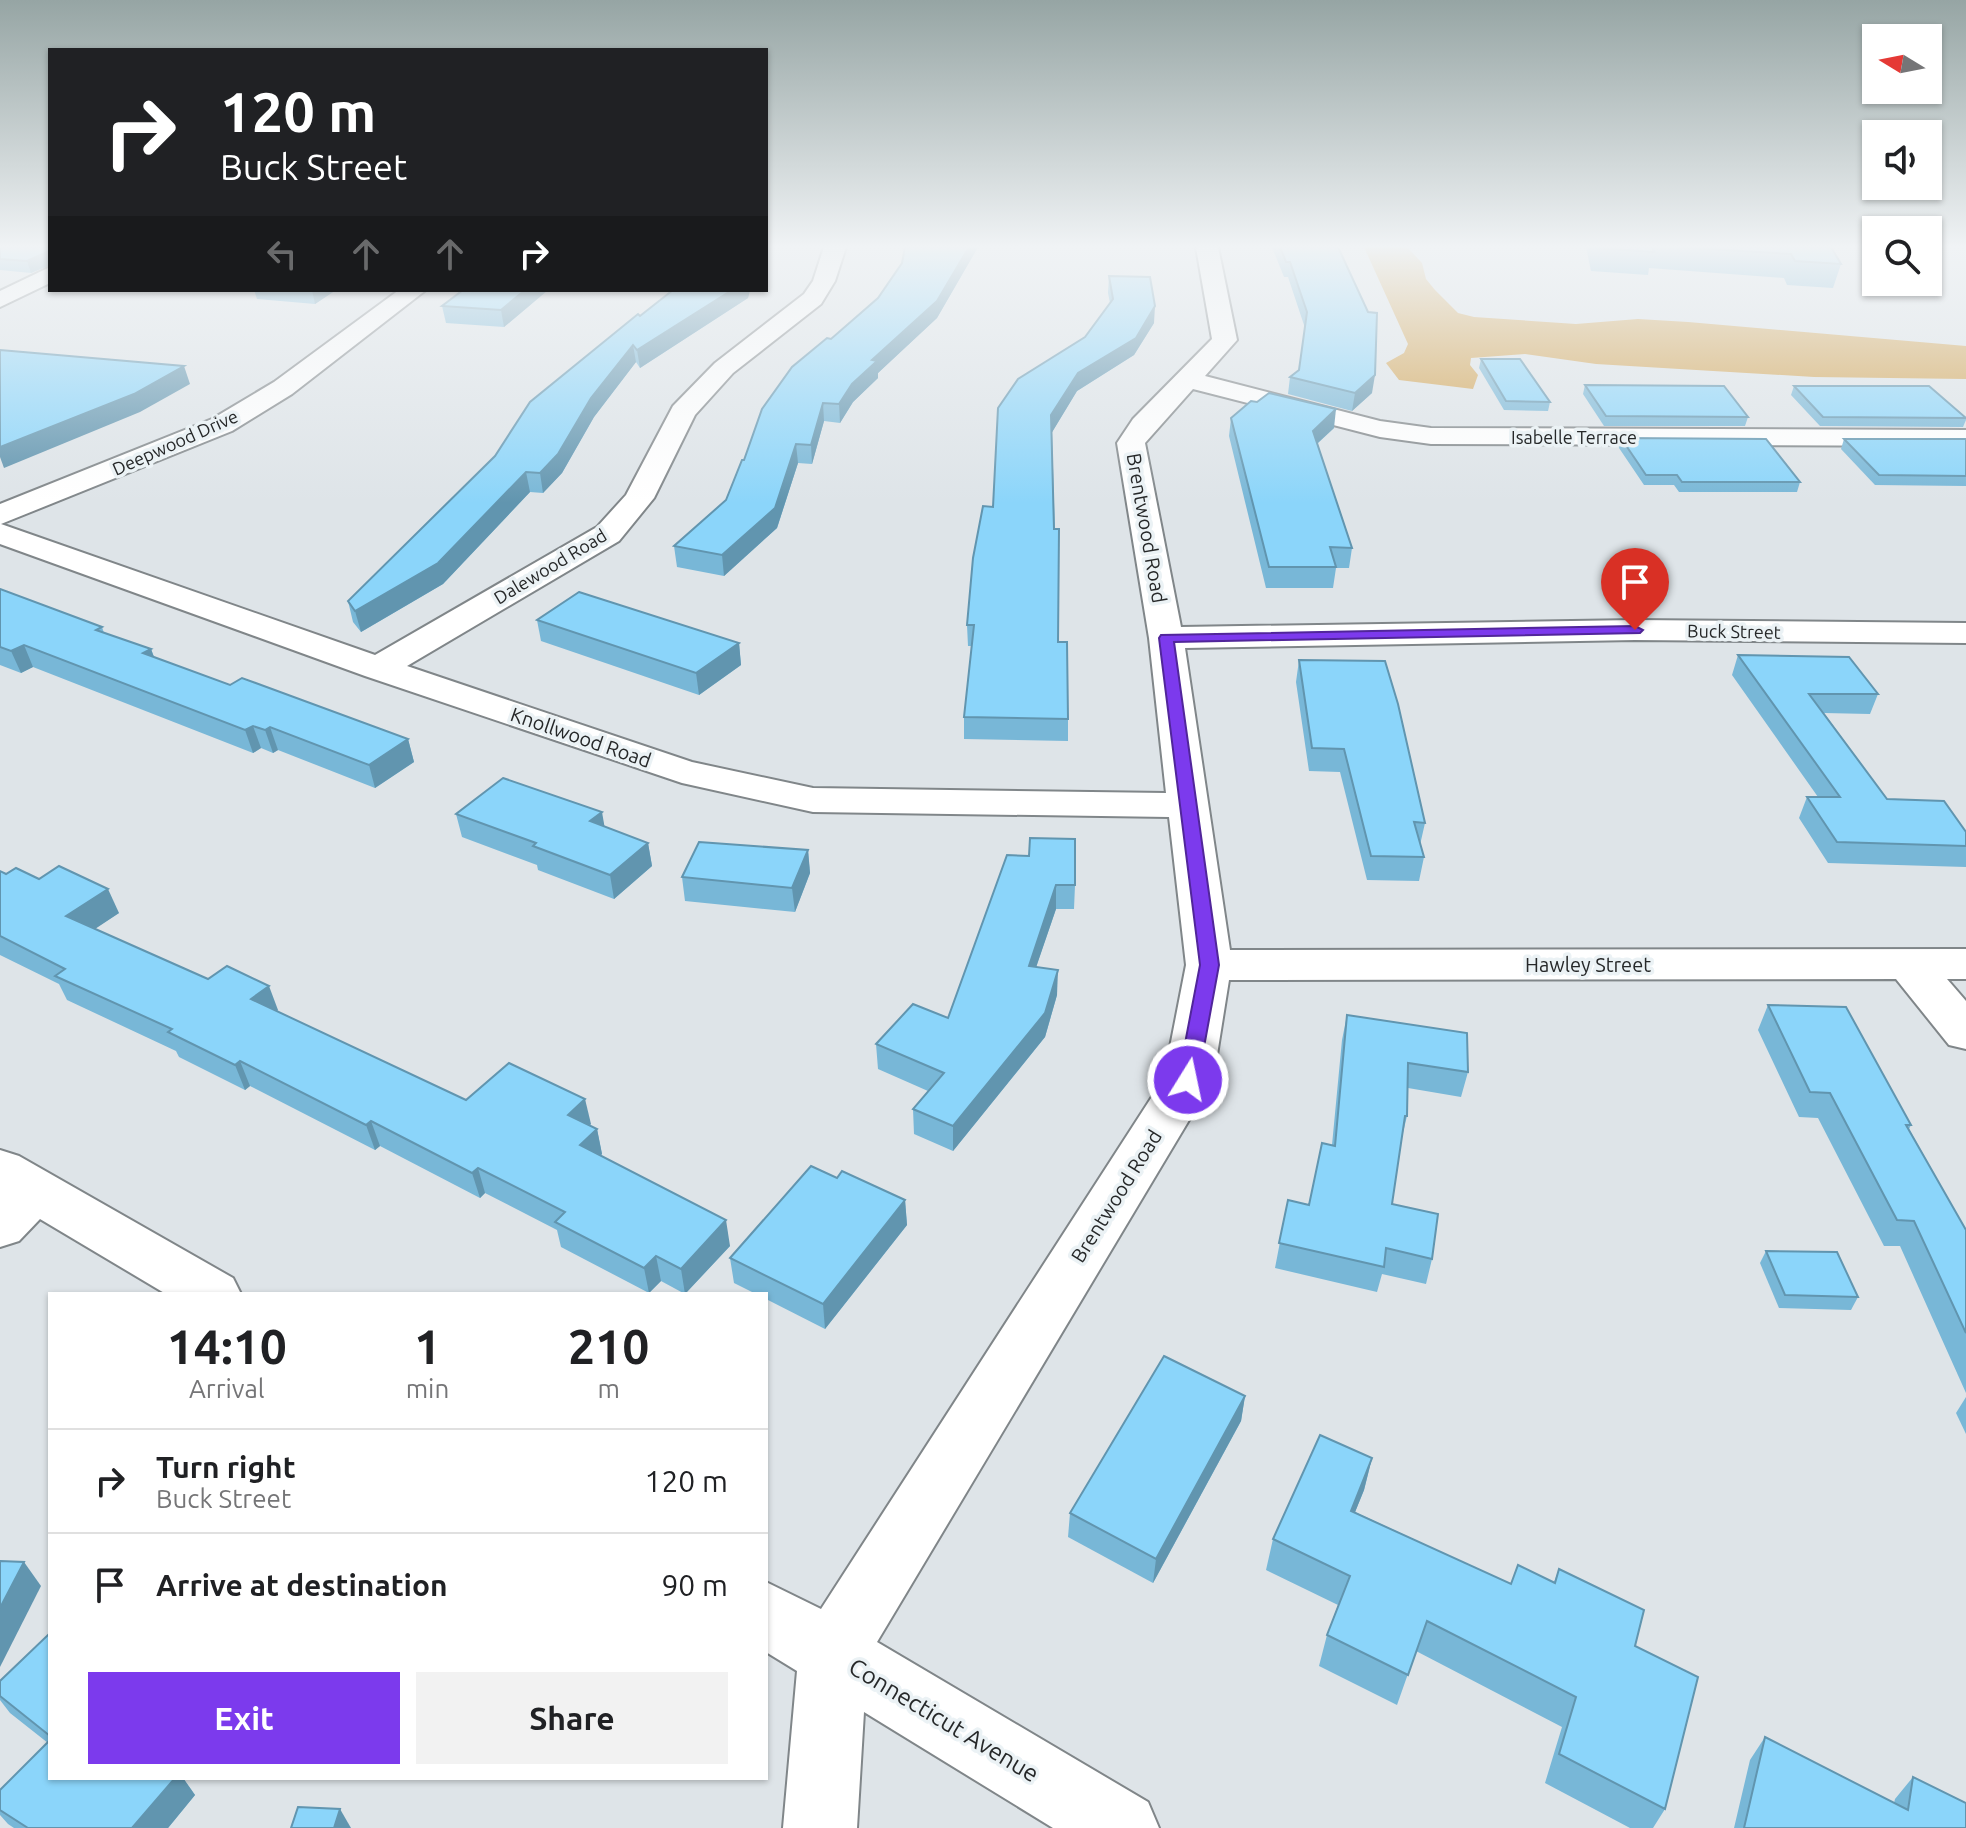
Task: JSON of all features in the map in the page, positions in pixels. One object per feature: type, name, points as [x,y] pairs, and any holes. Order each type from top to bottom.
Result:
[{"type":"street","name":"Deepwood Drive","points":[[0,515],[222,425],[283,388],[357,332]]},
{"type":"street","name":"Dalewood Road","points":[[378,668],[608,534],[639,498],[683,412],[724,368],[770,332]]},
{"type":"street","name":"Brentwood Road","points":[[833,1652],[1188,1080],[1209,965],[1166,638],[1131,443],[1143,425],[1225,340],[1224,332]]},
{"type":"street","name":"Isabelle Terrace","points":[[1189,380],[1380,429],[1431,436],[1966,438]]},
{"type":"street","name":"Knollwood Road","points":[[0,533],[378,668],[682,771],[813,800],[1189,805]]},
{"type":"street","name":"Buck Street","points":[[1166,638],[1635,630],[1966,633]]},
{"type":"street","points":[[1908,963],[1966,1033]]},
{"type":"street","name":"Hawley Street","points":[[1209,965],[1966,964]]},
{"type":"street","points":[[11,1196],[209,1292]]},
{"type":"street","name":"Connecticut Avenue","points":[[768,1615],[1122,1828]]},
{"type":"street","points":[[820,1828],[833,1652]]},
{"type":"shaded area","points":[[1403,332],[1807,332],[1966,346],[1966,379],[1814,377],[1596,364],[1525,354],[1471,358],[1470,365],[1478,375],[1473,389],[1399,380],[1386,363],[1404,353],[1408,344]]},
{"type":"building","points":[[616,332],[665,332],[637,350],[633,345],[591,398],[558,454],[540,473],[526,472],[438,563],[355,611],[348,601],[495,456],[530,402]]},
{"type":"building","points":[[839,332],[903,332],[872,360],[877,361],[852,384],[839,404],[823,403],[811,445],[796,444],[775,508],[722,555],[674,546],[726,500],[762,409],[792,367],[827,338],[831,339]]},
{"type":"building","points":[[1088,332],[1139,332],[1136,338],[1078,373],[1051,415],[1054,529],[1059,529],[1058,642],[1067,642],[1068,719],[964,717],[974,625],[967,625],[973,558],[983,506],[993,507],[998,408],[1018,379]]},
{"type":"building","points":[[1304,332],[1376,332],[1375,375],[1355,393],[1290,377],[1299,370]]},
{"type":"building","points":[[0,350],[184,366],[134,394],[0,447]]},
{"type":"building","points":[[1481,359],[1520,359],[1550,402],[1506,401]]},
{"type":"building","points":[[1585,385],[1724,386],[1748,417],[1606,416]]},
{"type":"building","points":[[1794,386],[1929,386],[1966,418],[1823,417]]},
{"type":"building","points":[[1269,393],[1336,409],[1313,431],[1352,548],[1330,547],[1336,567],[1269,567],[1231,418],[1251,401],[1257,402]]},
{"type":"building","points":[[1621,438],[1766,439],[1800,482],[1682,482],[1677,475],[1646,475]]},
{"type":"building","points":[[1844,439],[1966,439],[1966,476],[1879,475]]},
{"type":"building","points":[[0,589],[102,627],[96,630],[151,649],[143,653],[230,685],[242,678],[408,739],[369,765],[270,727],[265,730],[253,726],[245,730],[24,645],[11,651],[0,647]]},
{"type":"building","points":[[579,592],[739,643],[696,673],[537,620]]},
{"type":"building","points":[[1738,655],[1849,657],[1878,694],[1809,694],[1887,799],[1944,801],[1966,832],[1966,846],[1837,842],[1807,797],[1840,797]]},
{"type":"building","points":[[1299,660],[1385,661],[1425,823],[1414,822],[1424,857],[1371,856],[1344,749],[1312,748]]},
{"type":"building","points":[[503,778],[602,812],[590,821],[648,843],[610,875],[533,846],[536,843],[456,814]]},
{"type":"building","points":[[1030,838],[1075,839],[1075,885],[1056,885],[1029,966],[1058,970],[1045,1013],[953,1126],[913,1109],[944,1073],[876,1044],[913,1004],[948,1018],[1007,855],[1029,856]]},
{"type":"building","points":[[699,842],[808,850],[792,888],[682,877]]},
{"type":"building","points":[[59,866],[108,889],[66,916],[208,979],[227,966],[269,986],[251,999],[466,1100],[509,1063],[585,1099],[568,1115],[597,1129],[580,1145],[726,1220],[681,1269],[656,1256],[644,1268],[555,1222],[565,1212],[478,1168],[472,1173],[371,1121],[366,1125],[240,1061],[235,1065],[168,1032],[172,1029],[55,976],[65,969],[0,936],[0,871],[6,874],[16,868],[39,879]]},
{"type":"building","points":[[1768,1005],[1846,1007],[1911,1125],[1906,1125],[1966,1230],[1966,1333],[1914,1221],[1897,1220],[1830,1093],[1810,1092]]},
{"type":"building","points":[[1347,1015],[1467,1033],[1468,1072],[1408,1063],[1407,1116],[1392,1204],[1438,1214],[1432,1259],[1386,1248],[1384,1267],[1279,1243],[1288,1200],[1309,1205],[1322,1143],[1335,1146]]},
{"type":"building","points":[[811,1166],[837,1178],[842,1171],[905,1200],[823,1304],[730,1258]]},
{"type":"building","points":[[1766,1251],[1837,1252],[1858,1297],[1785,1295]]},
{"type":"building","points":[[1164,1356],[1245,1396],[1156,1559],[1070,1513]]},
{"type":"building","points":[[1320,1435],[1372,1458],[1351,1511],[1511,1584],[1518,1565],[1555,1583],[1559,1569],[1644,1610],[1635,1646],[1698,1677],[1665,1809],[1559,1754],[1576,1697],[1427,1621],[1408,1675],[1327,1635],[1350,1576],[1273,1539]]},
{"type":"building","points":[[0,1561],[24,1562],[0,1608]]},
{"type":"building","points":[[48,1635],[48,1734],[0,1696],[0,1681]]},
{"type":"building","points":[[1765,1737],[1908,1810],[1913,1777],[1966,1803],[1966,1828],[1744,1828]]},
{"type":"building","points":[[48,1742],[48,1780],[173,1780],[132,1828],[28,1828],[0,1810],[0,1790]]},
{"type":"building","points":[[298,1807],[340,1809],[334,1828],[291,1828]]},
{"type":"route","points":[[1188,1080],[1209,965],[1166,638],[1635,630]]}]
